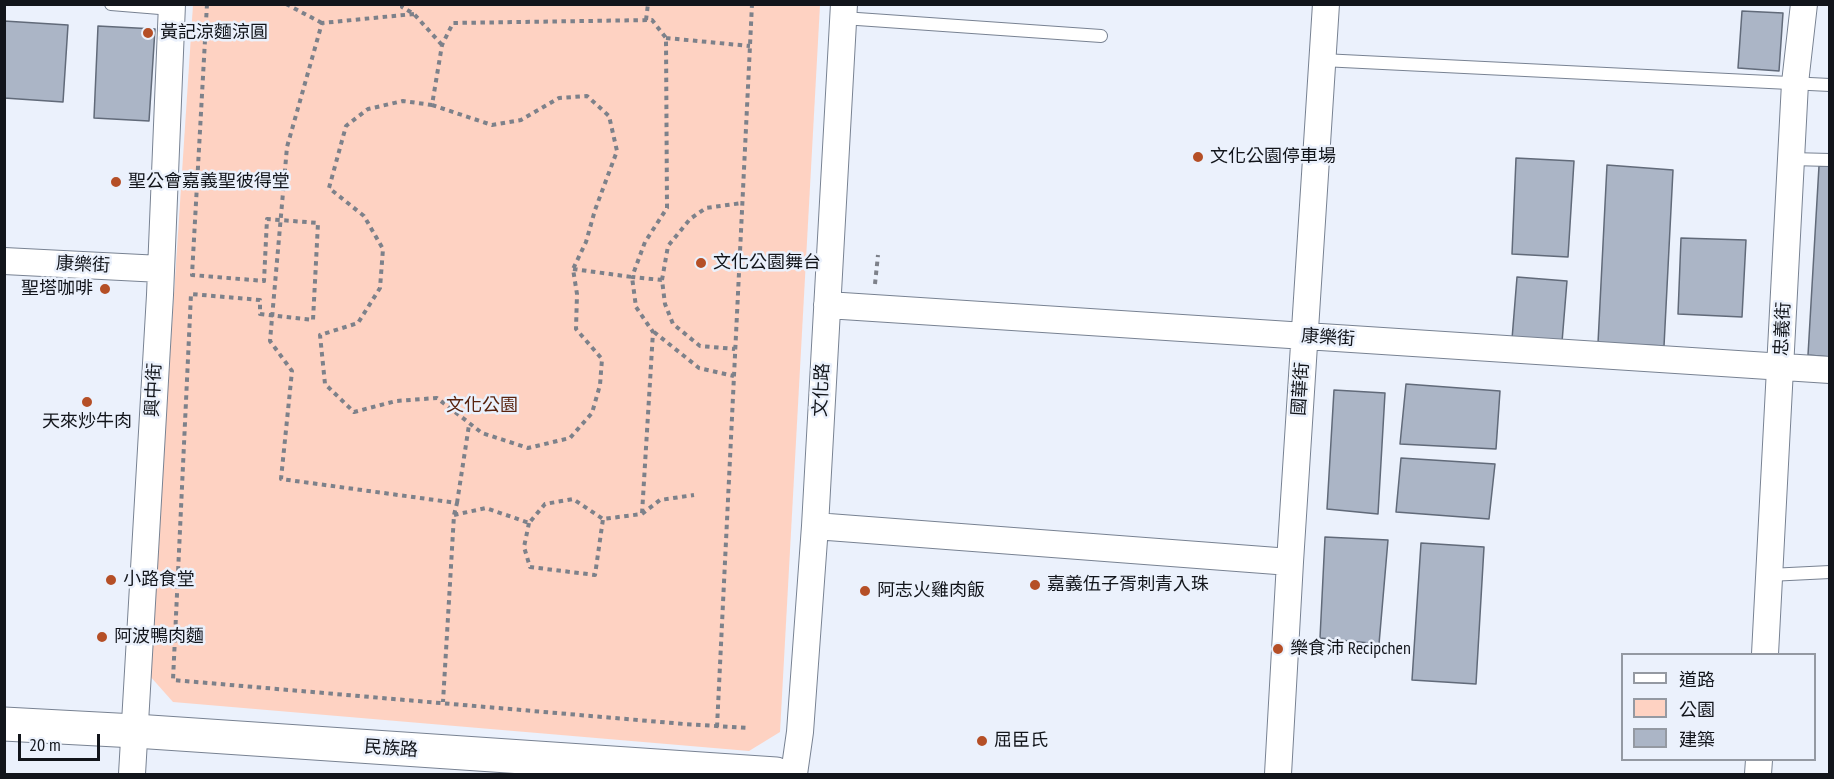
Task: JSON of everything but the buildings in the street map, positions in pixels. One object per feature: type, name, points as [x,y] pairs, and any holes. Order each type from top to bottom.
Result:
[{"type":"main road","name":"民族路","points":[[4,724],[776,774]]},
{"type":"street","name":"國華街","points":[[1278,774],[1326,4]]},
{"type":"street","name":"忠義街","points":[[1765,653],[1795,84],[1804,4]]},
{"type":"street","name":"興中街","points":[[132,774],[161,269],[172,7]]},
{"type":"street","name":"文化路","points":[[794,774],[802,711],[815,526],[844,11]]},
{"type":"street","name":"康樂街","points":[[4,261],[161,269]]},
{"type":"street","name":"康樂街","points":[[827,305],[1781,369],[1830,370]]},
{"type":"street","points":[[815,526],[1290,562]]},
{"type":"lane","points":[[111,4],[172,7]]},
{"type":"lane","points":[[844,11],[1101,36]]},
{"type":"lane","points":[[1322,60],[1830,85]]},
{"type":"lane","points":[[1791,159],[1830,160]]},
{"type":"lane","points":[[1770,575],[1830,572]]},
{"type":"path","points":[[207,4],[192,275],[264,281],[267,219],[318,223],[313,320],[260,314],[261,300],[191,294],[173,680],[748,728]]},
{"type":"path","points":[[286,4],[322,23],[414,15]]},
{"type":"path","points":[[402,4],[402,7],[414,15],[442,45]]},
{"type":"path","points":[[646,20],[648,4]]},
{"type":"path","points":[[717,727],[752,4]]},
{"type":"path","points":[[432,105],[442,45],[453,22],[652,20],[666,38],[667,208],[645,242],[632,277],[636,308],[653,332],[699,368],[734,376]]},
{"type":"path","points":[[322,23],[287,147],[280,220],[270,341],[292,371],[280,479],[457,503]]},
{"type":"path","points":[[666,38],[750,46]]},
{"type":"path","points":[[587,96],[609,116],[617,151],[586,242],[573,269],[577,294],[576,329],[602,359],[600,385],[592,413],[570,438],[528,448],[482,433],[437,398],[396,401],[354,412],[326,384],[320,335],[358,323],[380,288],[383,249],[364,216],[329,188],[346,126],[368,109],[403,101],[432,105],[492,125],[521,120],[559,98],[587,96]]},
{"type":"path","points":[[735,349],[700,346],[673,324],[665,304],[662,280],[668,246],[690,219],[706,208],[742,203]]},
{"type":"path","points":[[573,269],[662,280]]},
{"type":"path","points":[[642,514],[653,332]]},
{"type":"path","points":[[443,702],[454,515],[469,425]]},
{"type":"path","points":[[603,519],[595,575],[530,567],[524,547],[529,523],[545,504],[573,499],[603,519],[642,514],[660,500],[694,495]]},
{"type":"path","points":[[454,515],[486,508],[529,523]]},
{"type":"green space","name":"文化公園","points":[[193,5],[820,5],[780,732],[749,751],[173,702],[149,675]]},
{"type":"place","name":"黃記涼麵涼圓","points":[[148,33]]},
{"type":"place","name":"文化公園停車場","points":[[1198,157]]},
{"type":"place","name":"聖公會嘉義聖彼得堂","points":[[116,182]]},
{"type":"place","name":"文化公園舞台","points":[[701,263]]},
{"type":"place","name":"聖塔咖啡","points":[[105,289]]},
{"type":"place","name":"天來炒牛肉","points":[[87,402]]},
{"type":"place","name":"小路食堂","points":[[111,580]]},
{"type":"place","name":"嘉義伍子胥刺青入珠","points":[[1035,585]]},
{"type":"place","name":"阿志火雞肉飯","points":[[865,591]]},
{"type":"place","name":"阿波鴨肉麵","points":[[102,637]]},
{"type":"place","name":"樂食沛 Recipchen","points":[[1278,649]]},
{"type":"place","name":"屈臣氏","points":[[982,741]]}]
